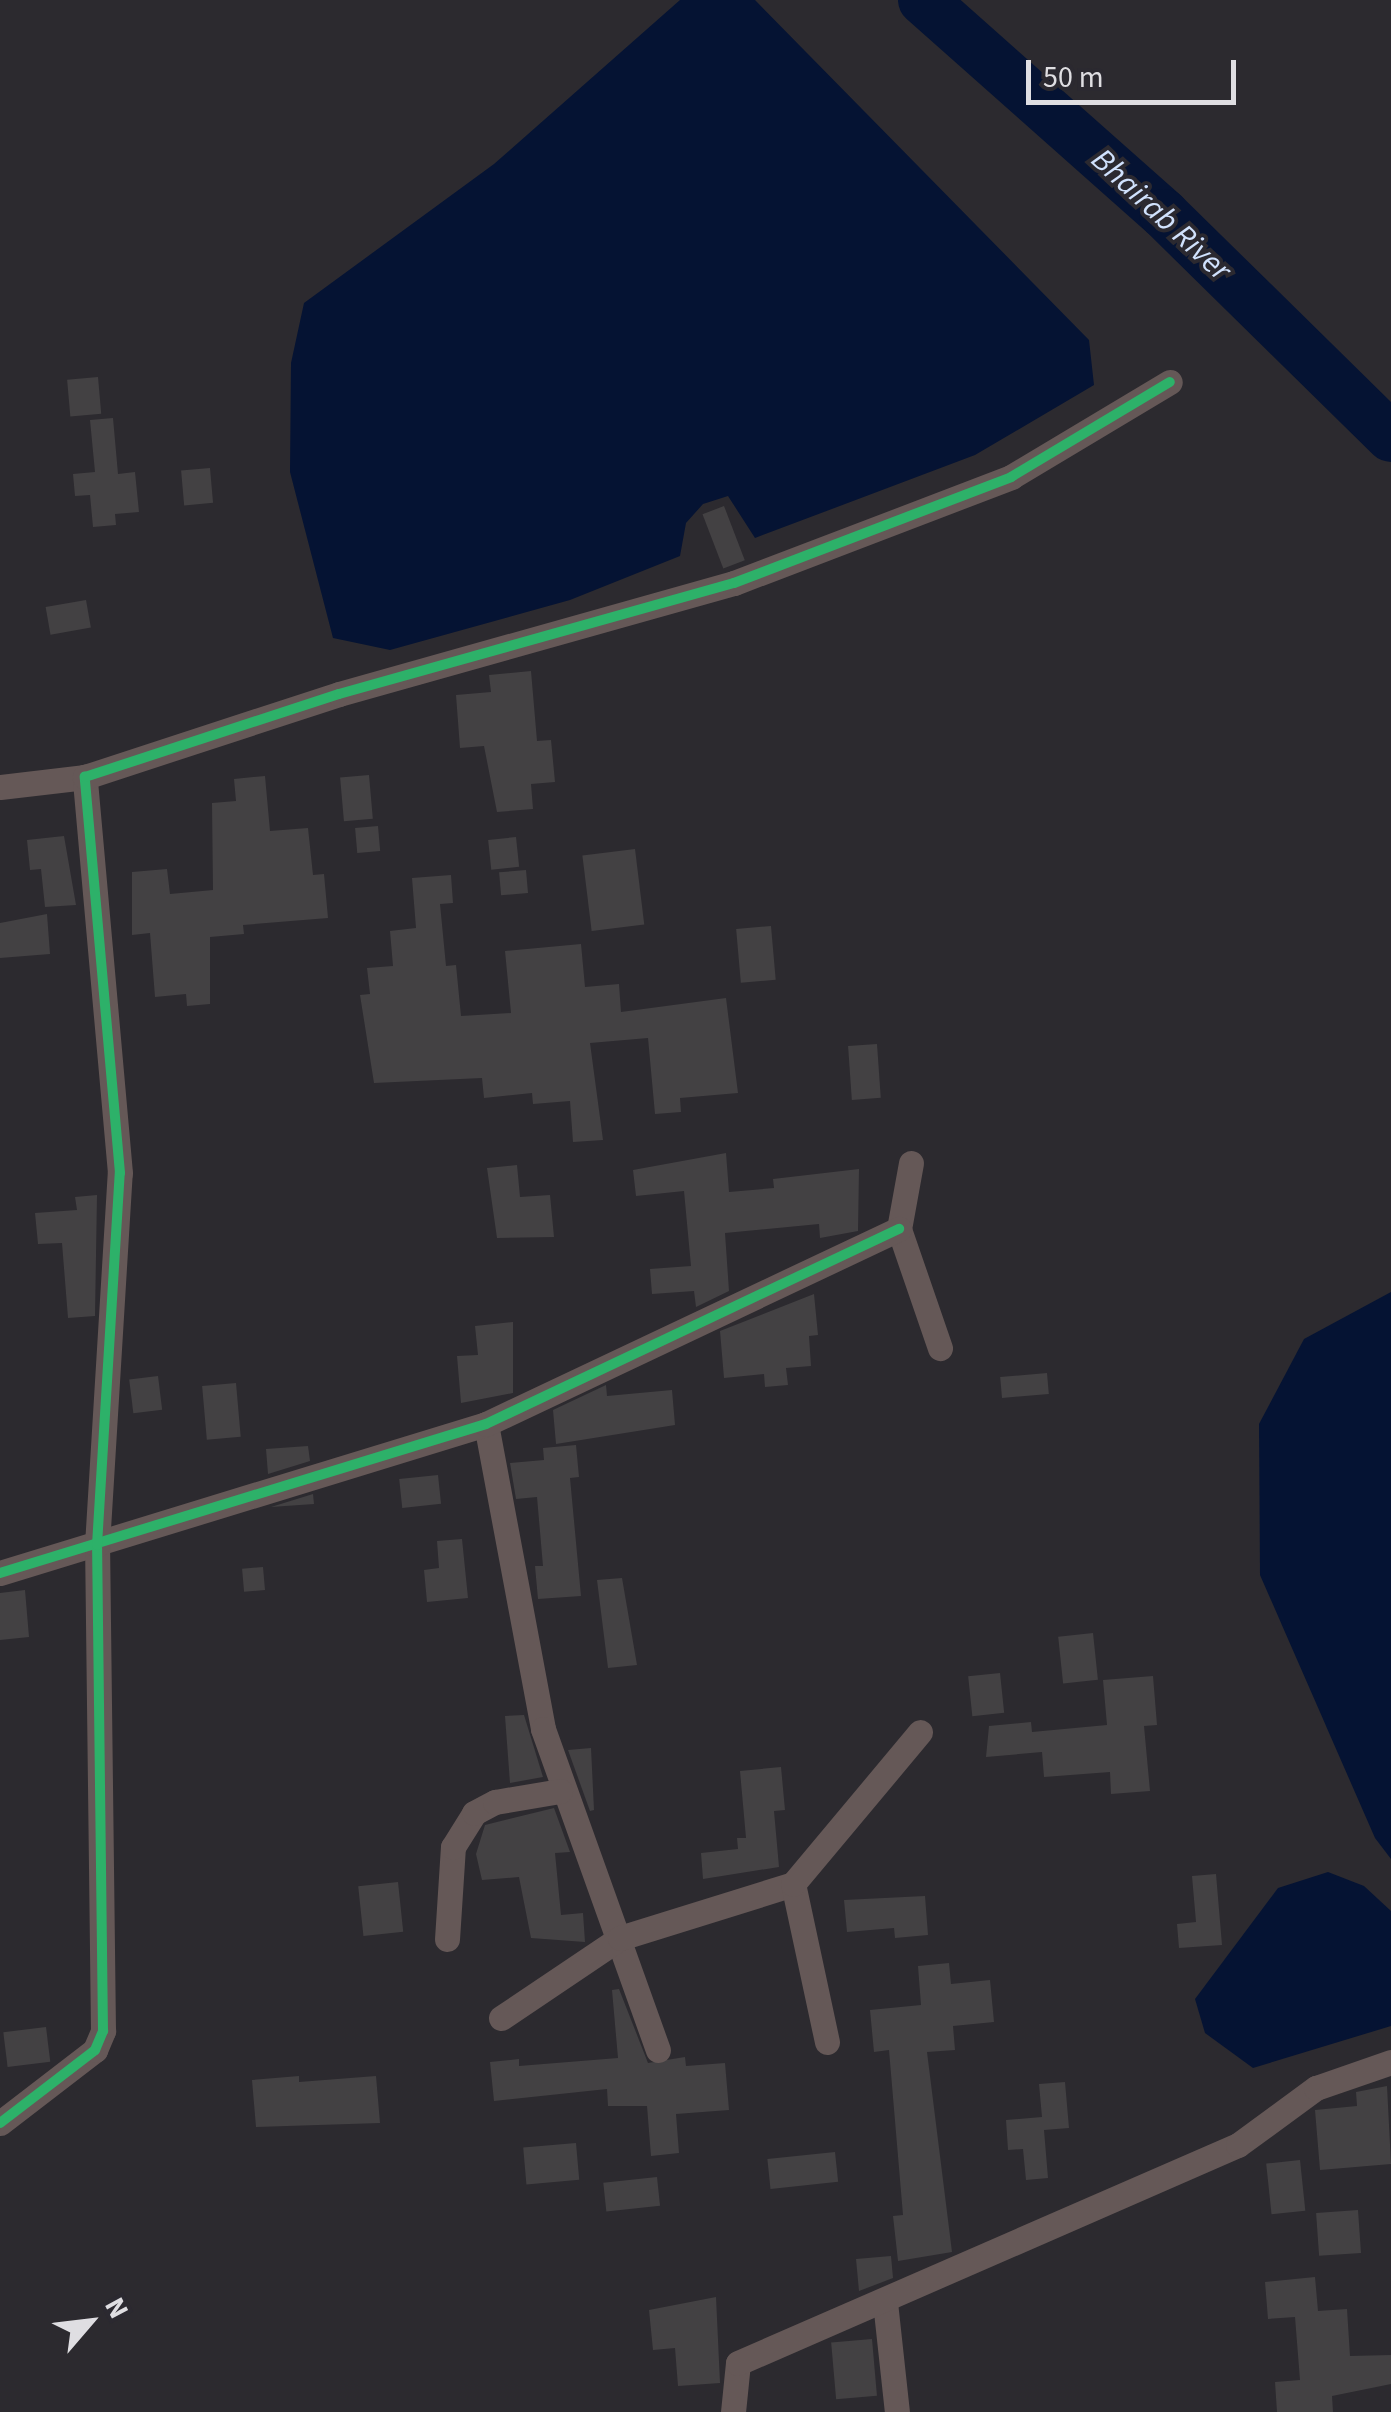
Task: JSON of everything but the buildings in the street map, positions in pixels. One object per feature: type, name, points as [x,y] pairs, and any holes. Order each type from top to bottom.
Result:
[{"type":"street","points":[[0,787],[85,777],[339,694],[734,583],[1011,477],[1170,382]]},
{"type":"street","points":[[0,2123],[95,2050],[104,2031],[97,1545],[120,1172],[85,777]]},
{"type":"street","points":[[911,1163],[899,1229],[940,1348]]},
{"type":"street","points":[[0,1573],[486,1424],[899,1229]]},
{"type":"street","points":[[486,1424],[526,1660],[560,1791],[620,1938],[658,2050]]},
{"type":"street","points":[[501,2018],[620,1938],[792,1884],[920,1732]]},
{"type":"street","points":[[447,1939],[454,1846],[474,1813],[495,1802],[560,1791]]},
{"type":"street","points":[[792,1884],[827,2042]]},
{"type":"street","points":[[733,2412],[738,2363],[1238,2145],[1316,2088],[1391,2062]]},
{"type":"street","points":[[885,2302],[897,2412]]},
{"type":"water","points":[[680,0],[755,0],[1089,340],[1094,385],[975,455],[755,538],[728,496],[703,504],[686,523],[680,556],[570,600],[390,650],[333,638],[290,472],[291,363],[304,303],[494,164]]},
{"type":"water","points":[[1391,1292],[1391,1859],[1375,1838],[1260,1575],[1259,1424],[1304,1339]]},
{"type":"water","points":[[1328,1872],[1364,1886],[1391,1911],[1391,2026],[1253,2068],[1205,2033],[1195,1999],[1278,1888]]},
{"type":"waterway","name":"Bhairab River","points":[[923,0],[1164,214],[1391,437]]},
{"type":"cycle path","points":[[0,2123],[95,2050],[103,2031],[97,1545],[120,1173],[85,777],[339,694],[734,583],[1011,477],[1170,382]]},
{"type":"cycle path","points":[[0,1573],[486,1424],[899,1229]]}]
